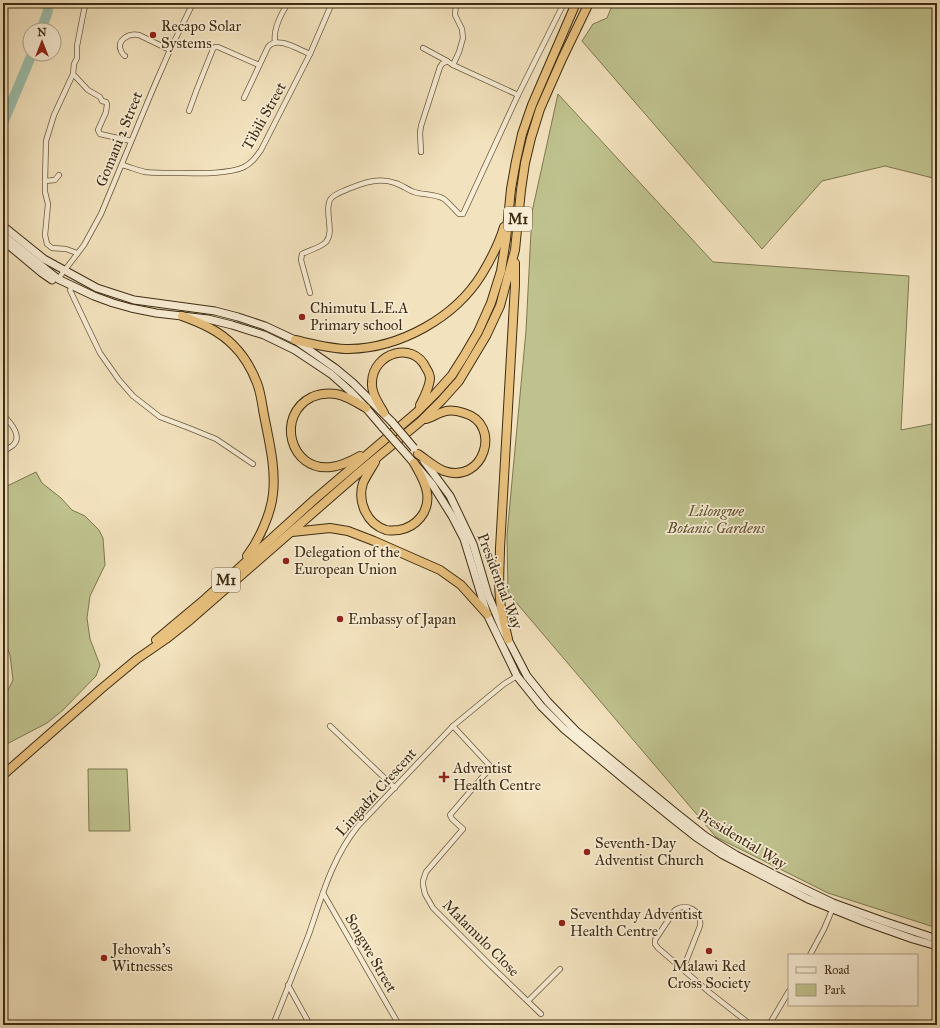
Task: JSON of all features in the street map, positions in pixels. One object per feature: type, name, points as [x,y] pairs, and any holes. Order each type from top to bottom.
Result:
[{"type":"highway","name":"M1","points":[[134,662],[146,649],[186,616],[314,500],[417,412],[452,375],[478,332],[491,302],[501,271],[511,189],[522,134],[535,97],[576,3]]},
{"type":"highway","name":"M1","points":[[3,775],[101,689],[190,620],[421,421],[459,381],[486,336],[500,306],[515,250],[525,164],[538,116],[562,59],[589,3]]},
{"type":"highway","points":[[295,340],[324,346],[349,348],[375,346],[399,340],[424,328],[448,312],[467,294],[482,275],[498,245],[508,215]]},
{"type":"highway","points":[[508,639],[501,606],[499,582],[515,285],[515,250]]},
{"type":"highway","points":[[182,316],[203,324],[226,338],[248,364],[257,384],[273,471],[273,495],[267,518],[255,545],[239,568]]},
{"type":"highway","points":[[384,413],[375,398],[372,382],[377,366],[382,360],[390,354],[397,353],[415,355],[426,366],[429,373],[430,379],[427,390],[417,412]]},
{"type":"highway","points":[[366,408],[347,397],[335,394],[325,393],[315,396],[306,400],[298,408],[293,416],[290,431],[296,451],[310,464],[320,467],[331,467],[344,464],[371,450]]},
{"type":"highway","points":[[416,451],[432,465],[454,473],[463,472],[473,467],[479,461],[486,444],[485,434],[481,425],[467,414],[458,411],[446,411],[421,421]]},
{"type":"highway","points":[[379,456],[363,483],[361,500],[371,521],[387,530],[393,531],[408,528],[422,517],[425,510],[427,493],[421,476],[414,463]]},
{"type":"highway","points":[[292,532],[330,528],[348,531],[374,541],[440,570],[461,585],[487,614]]},
{"type":"main road","name":"Presidential Way","points":[[3,226],[44,259],[97,288],[134,300],[215,311],[265,326],[295,340],[335,368],[354,383],[384,413],[416,451],[450,496],[473,544],[488,595],[502,628],[527,676],[548,702],[576,730],[670,809],[705,836],[736,855],[832,903],[937,939]]},
{"type":"main road","points":[[3,235],[58,279],[81,290],[130,308],[156,313]]},
{"type":"main road","points":[[3,240],[42,273],[70,290],[117,308],[156,313]]},
{"type":"main road","name":"Presidential Way","points":[[156,313],[208,319],[264,335],[295,350],[331,374],[350,391],[432,484],[452,516],[464,539],[487,614],[517,676],[541,706],[564,729],[624,779],[696,837],[746,867],[832,910],[913,940],[937,946]]},
{"type":"street","points":[[77,254],[66,249],[52,248],[47,244],[45,235],[48,204],[45,192],[46,141],[54,115],[73,74],[86,3]]},
{"type":"street","name":"Gomani 2 Street","points":[[58,279],[84,245],[101,214],[170,50],[193,3]]},
{"type":"street","points":[[275,42],[274,38],[276,28],[282,12],[288,3]]},
{"type":"street","name":"Tibili Street","points":[[122,165],[146,172],[213,173],[232,171],[249,164],[261,150],[310,54],[332,3]]},
{"type":"street","points":[[453,65],[463,38],[462,29],[455,15],[456,3]]},
{"type":"street","points":[[310,293],[301,260],[302,254],[326,242],[330,232],[330,200],[335,195],[360,184],[381,181],[393,182],[413,192],[444,199],[459,214],[463,214],[518,95],[564,3]]},
{"type":"street","points":[[124,56],[120,45],[123,39],[128,35],[135,34],[170,50]]},
{"type":"street","points":[[244,98],[269,45],[275,42],[282,42],[310,54]]},
{"type":"street","points":[[189,111],[215,47],[259,65]]},
{"type":"street","points":[[423,48],[447,60],[453,65],[518,95]]},
{"type":"street","points":[[421,152],[421,126],[440,67],[447,60]]},
{"type":"street","points":[[73,74],[88,90],[100,97],[102,101],[106,102],[107,104],[106,112],[98,130],[100,134],[131,141]]},
{"type":"street","points":[[45,181],[55,180],[58,175]]},
{"type":"street","points":[[70,290],[100,353],[119,380],[133,396],[160,417],[216,439],[253,464]]},
{"type":"street","points":[[3,415],[14,428],[16,436],[16,441],[14,444],[3,451]]},
{"type":"street","name":"Lingadzi Crescent","points":[[273,1025],[332,869],[348,839],[358,826],[453,726],[504,684],[517,676]]},
{"type":"street","points":[[330,726],[395,788]]},
{"type":"street","name":"Malamulo Close","points":[[453,726],[491,767],[450,815],[452,819],[463,829],[426,872],[423,881],[425,894],[433,908],[542,1014]]},
{"type":"street","name":"Songwe Street","points":[[323,893],[399,1025]]},
{"type":"street","points":[[683,968],[701,922],[700,917],[695,911],[686,906],[675,910],[655,940],[658,948],[709,992],[751,1025]]},
{"type":"street","points":[[811,954],[832,910]]},
{"type":"street","points":[[528,1001],[560,969]]},
{"type":"street","points":[[288,985],[310,1025]]},
{"type":"street","points":[[769,1025],[788,993]]},
{"type":"green space","points":[[613,3],[937,3],[937,179],[885,166],[822,181],[762,249],[582,41],[593,24],[607,18]]},
{"type":"green space","name":"Lilongwe Botanic Gardens","points":[[558,94],[713,262],[909,276],[901,430],[937,423],[937,928],[828,893],[716,837],[508,593],[507,535],[526,331],[532,212]]},
{"type":"green space","points":[[36,472],[42,483],[61,498],[72,510],[85,516],[99,530],[103,538],[105,565],[90,596],[87,618],[90,639],[100,665],[96,676],[63,710],[47,723],[3,746],[3,700],[13,680],[10,655],[3,636],[3,488]]},
{"type":"green space","points":[[88,769],[127,769],[130,831],[89,831]]},
{"type":"waterway","points":[[44,22],[48,11],[47,3]]},
{"type":"waterway","points":[[3,123],[29,62]]},
{"type":"place","name":"Recapo Solar Systems","points":[[153,35]]},
{"type":"place","name":"Chimutu L.E.A Primary school","points":[[302,317]]},
{"type":"place","name":"Delegation of the European Union","points":[[286,561]]},
{"type":"place","name":"Embassy of Japan","points":[[340,619]]},
{"type":"place","name":"Adventist Health Centre","points":[[444,777]]},
{"type":"place","name":"Seventh-Day Adventist Church","points":[[587,852]]},
{"type":"place","name":"Seventhday Adventist Health Centre","points":[[562,923]]},
{"type":"place","name":"Malawi Red Cross Society","points":[[709,951]]},
{"type":"place","name":"Jehovah's Witnesses","points":[[104,958]]}]
